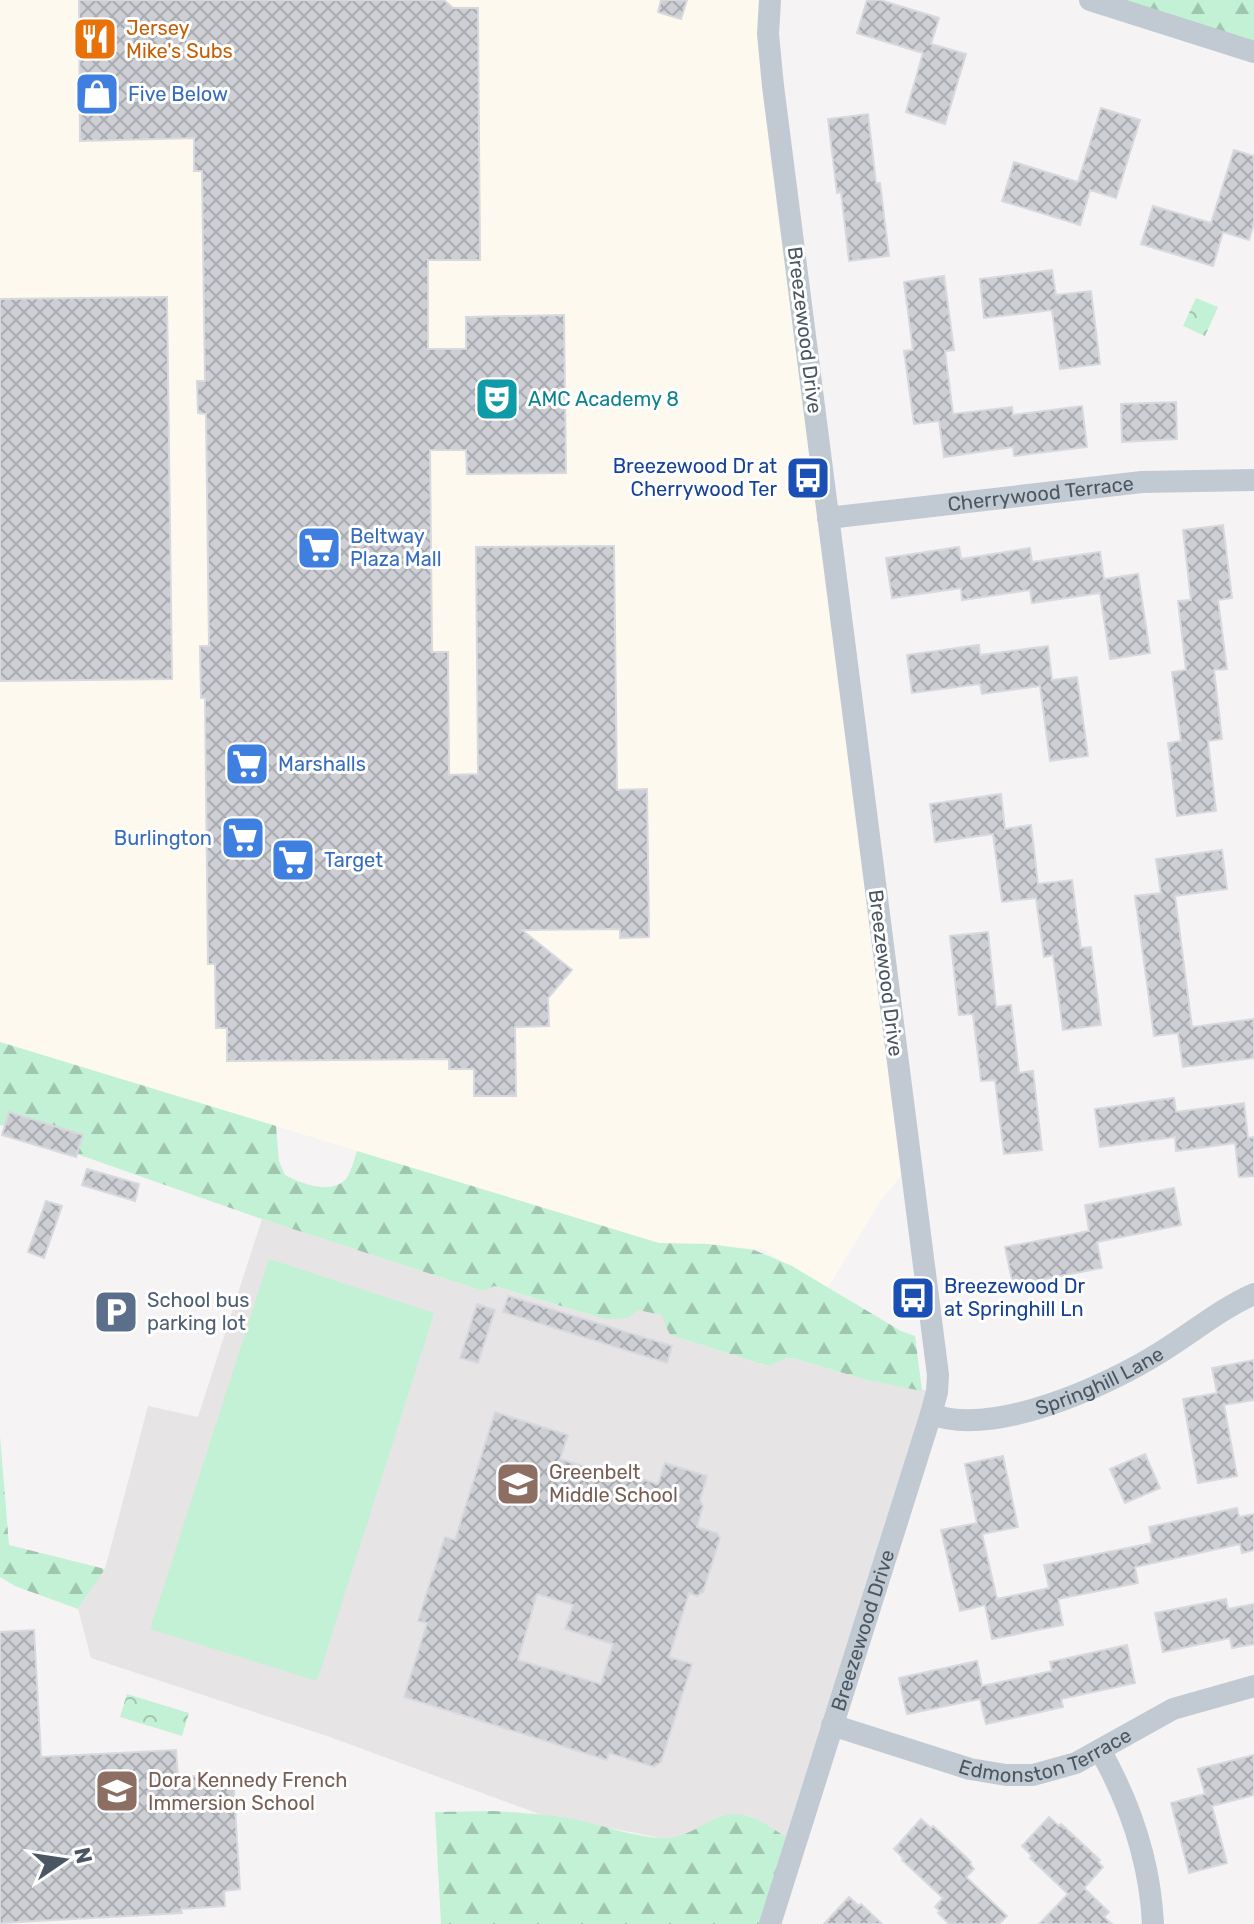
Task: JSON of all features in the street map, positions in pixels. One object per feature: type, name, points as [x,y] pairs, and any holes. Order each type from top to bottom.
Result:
[{"type":"street","name":"Breezewood Drive","points":[[770,0],[768,34],[773,86],[938,1375],[931,1414],[770,1924]]},
{"type":"street","points":[[1090,0],[1254,52]]},
{"type":"street","name":"Cherrywood Terrace","points":[[828,518],[1142,482],[1254,480]]},
{"type":"street","name":"Springhill Lane","points":[[931,1414],[951,1421],[973,1421],[1024,1411],[1079,1393],[1140,1365],[1215,1315],[1254,1294]]},
{"type":"street","name":"Edmonston Terrace","points":[[832,1725],[953,1764],[1006,1775],[1052,1771],[1100,1750],[1173,1709],[1254,1686]]},
{"type":"street","points":[[1100,1750],[1120,1786],[1137,1828],[1148,1877],[1153,1924]]},
{"type":"shaded area","points":[[0,0],[770,0],[910,1164],[880,1202],[827,1289],[762,1249],[659,1243],[0,1042]]},
{"type":"shaded area","name":"Greenbelt Middle School","points":[[262,1219],[483,1291],[493,1286],[605,1319],[638,1310],[661,1315],[670,1335],[767,1366],[787,1358],[796,1359],[867,1380],[937,1392],[796,1844],[749,1816],[735,1814],[722,1816],[682,1837],[661,1838],[539,1814],[330,1737],[91,1658],[78,1609],[105,1569],[148,1406],[198,1417]]},
{"type":"green space","points":[[1090,0],[1254,0],[1254,52]]},
{"type":"green space","points":[[1196,298],[1218,307],[1205,336],[1183,326]]},
{"type":"green space","points":[[0,1042],[276,1126],[279,1161],[285,1175],[307,1184],[331,1187],[339,1184],[349,1174],[357,1151],[659,1243],[708,1244],[754,1250],[792,1266],[901,1331],[915,1336],[922,1391],[867,1380],[796,1359],[787,1358],[768,1366],[670,1335],[661,1315],[638,1310],[628,1318],[605,1319],[494,1286],[483,1291],[262,1219],[77,1154],[82,1135],[9,1112],[5,1126],[0,1125]]},
{"type":"green space","points":[[269,1259],[434,1313],[317,1681],[150,1629]]},
{"type":"green space","points":[[0,1436],[9,1545],[105,1569],[78,1609],[15,1586],[0,1577]]},
{"type":"green space","points":[[127,1694],[189,1713],[182,1736],[120,1717]]},
{"type":"green space","points":[[493,1811],[567,1818],[662,1838],[683,1835],[718,1817],[736,1814],[760,1821],[796,1844],[770,1924],[441,1924],[435,1812]]},
{"type":"building","name":"Beltway Plaza Mall","points":[[79,0],[444,0],[453,8],[478,8],[480,260],[428,260],[428,349],[466,349],[466,317],[564,315],[566,473],[467,474],[466,450],[430,450],[432,652],[448,652],[449,775],[478,774],[476,547],[614,546],[617,790],[647,789],[649,937],[620,938],[620,929],[522,930],[572,970],[548,998],[549,1026],[515,1027],[516,1096],[474,1096],[474,1069],[449,1069],[449,1059],[227,1061],[227,1028],[216,1028],[215,964],[208,964],[205,698],[201,698],[200,646],[209,646],[206,414],[198,413],[197,381],[205,381],[202,171],[194,171],[194,138],[80,141]]},
{"type":"building","points":[[661,0],[687,0],[681,19],[658,12]]},
{"type":"building","points":[[867,0],[880,0],[939,18],[931,44],[966,54],[945,124],[906,112],[923,53],[857,33]]},
{"type":"building","points":[[1101,108],[1140,120],[1116,198],[1090,190],[1080,225],[1002,201],[1014,162],[1078,182]]},
{"type":"building","points":[[868,114],[889,256],[849,261],[828,119]]},
{"type":"building","points":[[1234,150],[1254,156],[1254,223],[1249,240],[1223,232],[1213,266],[1141,244],[1153,206],[1211,223]]},
{"type":"building","points":[[1052,270],[1056,295],[1091,291],[1100,364],[1060,369],[1052,310],[984,318],[980,279]]},
{"type":"building","points":[[944,276],[954,350],[945,351],[953,414],[1012,407],[1013,415],[1082,406],[1087,447],[1014,456],[1013,447],[944,457],[939,421],[914,424],[904,351],[913,350],[904,282]]},
{"type":"building","points":[[167,297],[172,679],[0,681],[0,299]]},
{"type":"building","points":[[1176,402],[1177,439],[1122,442],[1121,404]]},
{"type":"building","points":[[1223,525],[1232,598],[1218,600],[1227,669],[1214,670],[1222,739],[1208,741],[1216,811],[1177,816],[1168,743],[1181,741],[1172,672],[1186,670],[1178,601],[1191,600],[1183,530]]},
{"type":"building","points":[[959,547],[961,559],[1030,548],[1032,562],[1100,552],[1104,579],[1138,574],[1150,653],[1110,659],[1100,593],[1032,603],[1030,590],[962,600],[961,588],[892,598],[886,558]]},
{"type":"building","points":[[979,645],[980,655],[1048,646],[1052,680],[1077,677],[1088,756],[1050,761],[1040,686],[982,694],[980,684],[912,693],[907,655]]},
{"type":"building","points":[[1001,794],[1005,829],[1031,825],[1038,884],[1072,880],[1081,948],[1091,947],[1101,1025],[1063,1030],[1053,955],[1044,957],[1036,898],[1002,902],[993,834],[935,842],[930,804]]},
{"type":"building","points":[[1222,850],[1227,889],[1175,896],[1192,1027],[1254,1019],[1254,1058],[1183,1067],[1178,1033],[1154,1036],[1135,896],[1161,893],[1156,859]]},
{"type":"building","points":[[988,932],[996,1007],[1011,1005],[1019,1073],[1033,1071],[1042,1150],[1004,1154],[995,1080],[981,1081],[973,1014],[959,1015],[950,936]]},
{"type":"building","points":[[1174,1098],[1176,1112],[1244,1103],[1248,1138],[1254,1137],[1254,1176],[1239,1177],[1235,1143],[1176,1151],[1175,1137],[1100,1147],[1095,1109]]},
{"type":"building","points":[[9,1112],[83,1135],[76,1157],[2,1135]]},
{"type":"building","points":[[87,1169],[139,1184],[135,1201],[82,1185]]},
{"type":"building","points":[[1174,1188],[1181,1225],[1097,1242],[1102,1268],[1013,1285],[1005,1247],[1089,1231],[1085,1205]]},
{"type":"building","points":[[46,1201],[62,1206],[44,1258],[28,1252]]},
{"type":"building","points":[[508,1296],[672,1346],[667,1363],[503,1312]]},
{"type":"building","points":[[477,1304],[495,1310],[478,1363],[460,1358]]},
{"type":"building","points":[[1254,1360],[1254,1400],[1224,1405],[1237,1476],[1198,1483],[1183,1399],[1217,1393],[1212,1368]]},
{"type":"building","name":"Greenbelt Middle School","points":[[495,1412],[568,1435],[560,1459],[618,1477],[619,1472],[658,1484],[665,1463],[707,1476],[697,1527],[717,1533],[720,1538],[703,1592],[697,1596],[689,1593],[669,1657],[692,1664],[661,1762],[654,1767],[609,1753],[607,1760],[404,1697],[427,1623],[418,1621],[425,1598],[445,1537],[455,1540]],"holes":[[[537,1594],[573,1605],[565,1629],[613,1644],[601,1684],[518,1660]]]},
{"type":"building","points":[[1145,1454],[1160,1488],[1125,1503],[1110,1469]]},
{"type":"building","points":[[1003,1456],[1018,1527],[982,1534],[997,1599],[1049,1588],[1044,1565],[1152,1543],[1149,1527],[1237,1508],[1239,1517],[1254,1514],[1254,1550],[1242,1553],[1240,1544],[1135,1567],[1138,1583],[1058,1599],[1063,1625],[992,1639],[985,1605],[960,1611],[941,1530],[977,1523],[965,1464]]},
{"type":"building","points":[[1226,1599],[1228,1609],[1254,1604],[1254,1644],[1232,1648],[1230,1638],[1163,1652],[1155,1613]]},
{"type":"building","name":"Dora Kennedy French Immersion School","points":[[34,1630],[41,1757],[176,1750],[178,1777],[233,1774],[240,1889],[224,1891],[225,1906],[181,1909],[182,1913],[0,1923],[0,1632]]},
{"type":"building","points":[[1127,1645],[1135,1683],[1061,1699],[1063,1707],[986,1724],[980,1699],[907,1714],[899,1678],[977,1661],[982,1686],[1052,1671],[1050,1662]]},
{"type":"building","points":[[1254,1755],[1254,1795],[1212,1806],[1227,1863],[1189,1873],[1171,1803],[1205,1794],[1198,1769]]},
{"type":"building","points":[[1049,1817],[1100,1860],[1098,1862],[1103,1867],[1084,1888],[1109,1912],[1104,1917],[1112,1924],[1039,1924],[1068,1894],[1030,1858],[1032,1856],[1022,1846]]},
{"type":"building","points":[[921,1819],[931,1828],[933,1826],[971,1862],[974,1869],[966,1877],[1007,1916],[999,1924],[949,1924],[938,1913],[940,1911],[935,1907],[943,1898],[894,1849]]},
{"type":"building","points":[[849,1897],[859,1906],[861,1904],[882,1924],[824,1924]]},
{"type":"place","name":"Jersey Mike's Subs","points":[[95,39]]},
{"type":"place","name":"Five Below","points":[[97,94]]},
{"type":"place","name":"AMC Academy 8","points":[[497,399]]},
{"type":"place","name":"Breezewood Dr at Cherrywood Ter","points":[[808,478]]},
{"type":"place","name":"Beltway Plaza Mall","points":[[319,548]]},
{"type":"place","name":"Marshalls","points":[[247,764]]},
{"type":"place","name":"Burlington","points":[[243,838]]},
{"type":"place","name":"Target","points":[[293,860]]},
{"type":"place","name":"Breezewood Dr at Springhill Ln","points":[[913,1298]]},
{"type":"place","name":"School bus parking lot","points":[[116,1312]]},
{"type":"place","name":"Greenbelt Middle School","points":[[518,1484]]},
{"type":"place","name":"Dora Kennedy French Immersion School","points":[[117,1791]]}]
